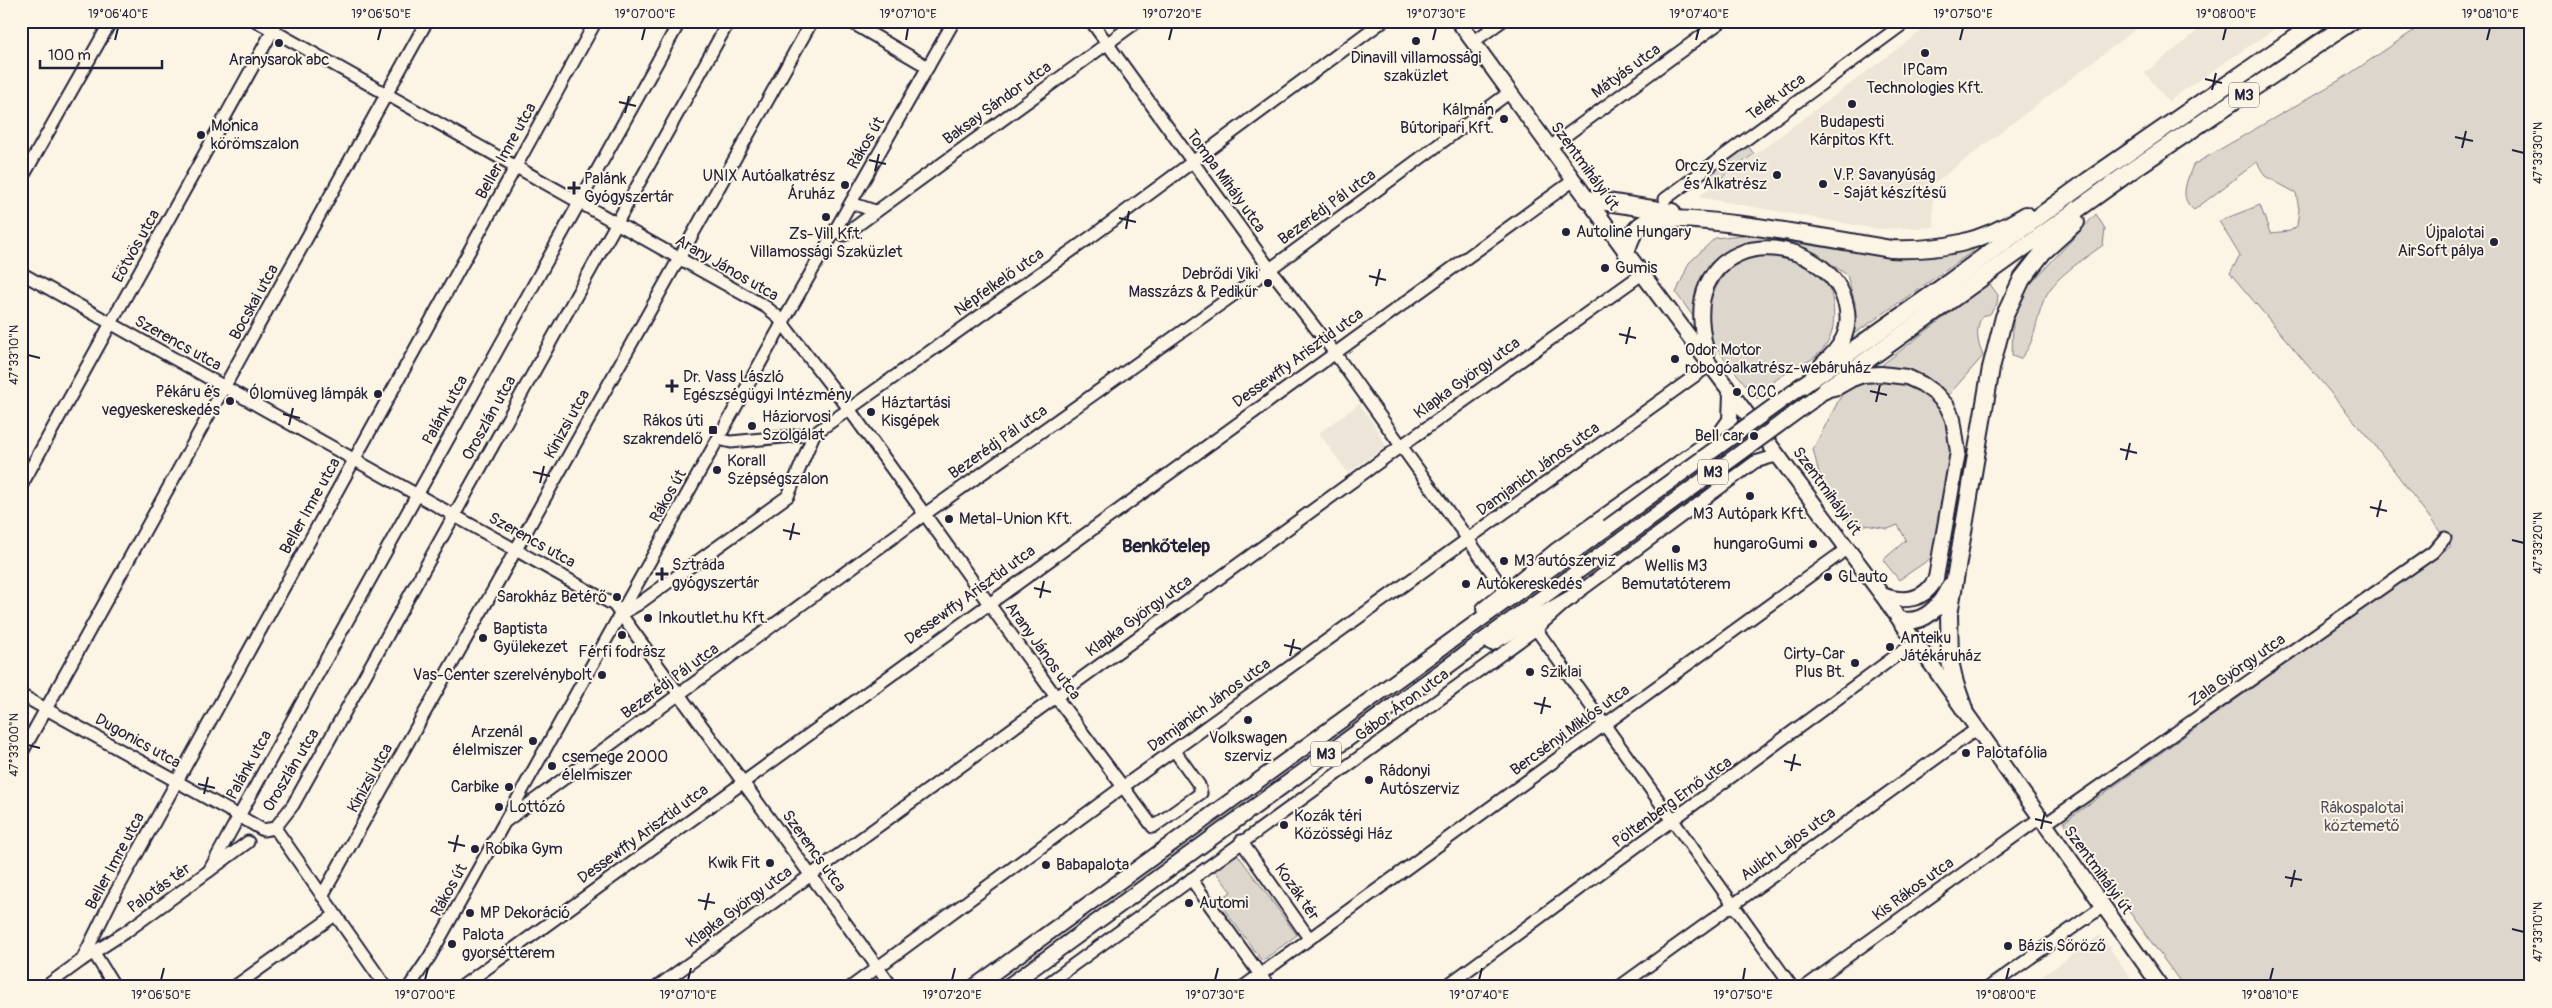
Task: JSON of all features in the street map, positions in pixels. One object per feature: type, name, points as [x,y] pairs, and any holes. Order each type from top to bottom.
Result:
[{"type":"highway","name":"M3","points":[[1799,388],[1944,286],[2089,180],[2319,21]]},
{"type":"highway","name":"M3","points":[[1825,390],[2135,168],[2352,21]]},
{"type":"highway","points":[[1964,709],[1954,683],[1948,636],[1956,573],[1991,368],[2004,317],[2022,279],[2043,252],[2070,226],[2128,181],[2135,168]]},
{"type":"highway","points":[[1626,252],[1634,232],[1643,224],[1660,219],[1706,221],[1891,248],[1954,246],[1993,232],[2038,207],[2076,182],[2089,180]]},
{"type":"highway","points":[[1587,199],[1677,213],[1706,221]]},
{"type":"highway","points":[[1901,620],[1914,622],[1932,611],[1950,589],[1956,573]]},
{"type":"main road","name":"Szentmihályi út","points":[[1458,21],[1642,274],[1901,620],[2160,987]]},
{"type":"main road","points":[[1709,364],[1701,316],[1702,300],[1713,274],[1724,263],[1759,248],[1795,252],[1813,259],[1829,271],[1840,286],[1848,314],[1843,342],[1834,354],[1808,376],[1799,388]]},
{"type":"main road","points":[[1825,390],[1838,387],[1863,375],[1892,374],[1922,384],[1936,394],[1953,419],[1958,452],[1940,564],[1936,578],[1927,592],[1914,599],[1903,600],[1882,595]]},
{"type":"main road","name":"M3","points":[[974,987],[1430,658],[1799,388]]},
{"type":"main road","name":"M3","points":[[1007,987],[1825,390]]},
{"type":"main road","points":[[1430,658],[1504,590],[1720,434],[1730,420],[1731,394]]},
{"type":"main road","points":[[1438,673],[1572,598]]},
{"type":"street","points":[[21,180],[111,21]]},
{"type":"street","name":"Arany János utca","points":[[256,21],[275,26],[386,95],[766,307],[783,322],[849,409],[1056,697],[1124,786]]},
{"type":"street","name":"Bocskai utca","points":[[21,754],[226,388],[427,21]]},
{"type":"street","name":"Beller Imre utca","points":[[82,960],[111,901],[596,21]]},
{"type":"street","name":"Palánk utca","points":[[239,816],[680,21]]},
{"type":"street","name":"Oroszlán utca","points":[[275,828],[293,805],[729,21]]},
{"type":"street","name":"Kinizsi utca","points":[[322,896],[812,21]]},
{"type":"street","points":[[849,21],[928,67]]},
{"type":"street","name":"Rákos út","points":[[412,985],[506,821],[783,322],[954,21]]},
{"type":"street","name":"Tompa Mihály utca","points":[[1091,21],[1106,45],[1270,269],[1334,352],[1495,577]]},
{"type":"street","name":"Baksay Sándor utca","points":[[835,230],[844,235],[1138,21]]},
{"type":"street","name":"Népfelkelő utca","points":[[814,434],[1095,234],[1383,21]]},
{"type":"street","points":[[1473,42],[1502,21]]},
{"type":"street","name":"Mátyás utca","points":[[1550,147],[1722,21]]},
{"type":"street","name":"Telek utca","points":[[1665,199],[1893,25],[1907,21]]},
{"type":"street","name":"Eötvös utca","points":[[21,486],[275,26]]},
{"type":"street","name":"Bezerédj Pál utca","points":[[506,821],[925,514],[1270,269],[1510,92]]},
{"type":"street","name":"Dessewffy Arisztid utca","points":[[461,987],[1334,352],[1574,180]]},
{"type":"street","points":[[851,203],[875,211]]},
{"type":"street","name":"Szerencs utca","points":[[21,273],[614,605],[812,874],[892,987]]},
{"type":"street","name":"Klapka György utca","points":[[657,987],[1401,446],[1642,274]]},
{"type":"street","name":"Damjanich János utca","points":[[851,987],[1124,786],[1709,364]]},
{"type":"street","points":[[621,614],[661,588],[788,496],[814,434],[731,442],[718,439]]},
{"type":"street","name":"Gábor Áron utca","points":[[1043,987],[1192,879],[1241,841],[1536,629],[1572,598],[1755,462],[1772,456],[1781,458]]},
{"type":"street","name":"Zala György utca","points":[[2042,822],[2433,552],[2445,538]]},
{"type":"street","name":"Bercsényi Miklós utca","points":[[1309,938],[1848,548]]},
{"type":"street","points":[[644,571],[649,584],[661,588]]},
{"type":"street","points":[[1536,629],[1675,820],[1792,987]]},
{"type":"street","name":"Pöltenberg Ernő utca","points":[[1445,987],[1916,642]]},
{"type":"street","name":"Dugonics utca","points":[[21,695],[239,816]]},
{"type":"street","name":"Aulich Lajos utca","points":[[1619,987],[1978,728]]},
{"type":"street","points":[[1124,786],[1152,827],[1201,793],[1199,785],[1174,750]]},
{"type":"street","points":[[530,776],[534,786],[544,792]]},
{"type":"street","points":[[533,802],[523,797],[522,791],[544,792]]},
{"type":"street","points":[[239,816],[263,830],[275,828],[386,987]]},
{"type":"street","name":"Palotás tér","points":[[209,870],[239,816]]},
{"type":"street","name":"Kis Rákos utca","points":[[1805,987],[2042,822]]},
{"type":"street","name":"Kozák tér","points":[[1241,841],[1309,938],[1260,974]]},
{"type":"street","name":"Palotás tér","points":[[94,953],[248,842]]},
{"type":"street","points":[[1192,879],[1269,987]]},
{"type":"street","points":[[1989,987],[2102,906]]},
{"type":"street","points":[[234,987],[335,915]]},
{"type":"street","points":[[45,987],[94,953],[115,987]]},
{"type":"street","points":[[1243,987],[1260,974]]},
{"type":"shaded area","points":[[1935,21],[2146,21],[1932,185],[1934,227],[1877,229],[1698,197]]},
{"type":"shaded area","points":[[2210,21],[2286,21],[2168,101],[2145,73]]},
{"type":"shaded area","points":[[1359,404],[1377,429],[1386,446],[1348,473],[1319,433]]},
{"type":"shaded area","points":[[2100,935],[2133,981],[2125,987],[2028,987]]},
{"type":"green space","name":"Rákospalotai köztemető","points":[[2428,21],[2531,21],[2531,985],[2184,987],[2064,822],[2451,546],[2377,448],[2230,273],[2240,256],[2219,221],[2260,205],[2270,233],[2290,231],[2297,226],[2299,209],[2296,193],[2265,176],[2257,162],[2194,210],[2186,200],[2186,183],[2193,165],[2345,77]]},
{"type":"green space","points":[[1748,146],[1754,154],[1713,184],[1707,177]]},
{"type":"green space","points":[[2096,214],[2105,229],[2103,245],[2069,270],[2053,285],[2043,302],[2025,353],[2020,359],[2012,356],[2013,322],[2023,292]]},
{"type":"green space","points":[[1758,233],[1839,249],[1929,254],[1977,244],[1972,252],[1851,336],[1855,303],[1847,275],[1821,257],[1794,244],[1761,245],[1728,251],[1708,265],[1696,295],[1695,319],[1676,293],[1689,263],[1715,238]]},
{"type":"green space","points":[[1782,253],[1808,265],[1822,276],[1827,283],[1833,303],[1833,326],[1828,342],[1819,354],[1768,386],[1758,400],[1712,341],[1707,323],[1708,311],[1711,298],[1717,286],[1733,266],[1743,259],[1754,255]]},
{"type":"green space","points":[[1989,283],[1998,295],[1997,304],[1990,314],[1982,316],[1978,326],[1978,340],[1983,356],[1945,399],[1883,370],[1883,364]]},
{"type":"green space","points":[[1871,380],[1913,382],[1936,399],[1951,422],[1955,448],[1940,552],[1899,580],[1883,560],[1906,540],[1898,525],[1888,529],[1849,522],[1822,485],[1813,449],[1842,394],[1852,387]]},
{"type":"green space","points":[[1235,851],[1297,935],[1262,961],[1218,901],[1231,892],[1213,868]]},
{"type":"place","name":"Dinavill villamossági szaküzlet","points":[[1416,41]]},
{"type":"place","name":"Aranysarok abc","points":[[279,43]]},
{"type":"place","name":"IPCam Technologies Kft.","points":[[1925,53]]},
{"type":"place","name":"Budapesti Kárpitos Kft.","points":[[1852,104]]},
{"type":"place","name":"Kálmán Bútoripari Kft.","points":[[1504,119]]},
{"type":"place","name":"Monica körömszalon","points":[[201,135]]},
{"type":"place","name":"Orczy Szerviz és Alkatrész","points":[[1777,175]]},
{"type":"place","name":"V.P. Savanyúság - Saját készítésű","points":[[1823,184]]},
{"type":"place","name":"UNIX Autóalkatrész Áruház","points":[[845,185]]},
{"type":"place","name":"Palánk Gyógyszertár","points":[[574,188]]},
{"type":"place","name":"Zs-Vill Kft. Villamossági Szaküzlet","points":[[826,217]]},
{"type":"place","name":"Autoline Hungary","points":[[1566,232]]},
{"type":"place","name":"Újpalotai AirSoft pálya","points":[[2494,242]]},
{"type":"place","name":"Gumis","points":[[1605,268]]},
{"type":"place","name":"Debrődi Viki Masszázs & Pedikűr","points":[[1268,283]]},
{"type":"place","name":"Odor Motor robogóalkatrész-webáruház","points":[[1675,359]]},
{"type":"place","name":"Dr. Vass László Egészségügyi Intézmény","points":[[672,386]]},
{"type":"place","name":"CCC","points":[[1737,392]]},
{"type":"place","name":"Ólomüveg lámpák","points":[[378,394]]},
{"type":"place","name":"Pékáru és vegyeskereskedés","points":[[230,401]]},
{"type":"place","name":"Háztartási Kisgépek","points":[[871,412]]},
{"type":"place","name":"Háziorvosi Szolgálat","points":[[752,426]]},
{"type":"place","name":"Rákos úti szakrendelő","points":[[713,430]]},
{"type":"place","name":"Bell car","points":[[1754,436]]},
{"type":"place","name":"Korall Szépségszalon","points":[[717,470]]},
{"type":"place","name":"M3 Autópark Kft.","points":[[1750,496]]},
{"type":"place","name":"Metal-Union Kft.","points":[[949,519]]},
{"type":"place","name":"hungaroGumi","points":[[1813,544]]},
{"type":"place","name":"Wellis M3 Bemutatóterem","points":[[1676,549]]},
{"type":"place","name":"M3 autószerviz","points":[[1504,561]]},
{"type":"place","name":"Sztráda gyógyszertár","points":[[662,574]]},
{"type":"place","name":"GLauto","points":[[1828,577]]},
{"type":"place","name":"Autókereskedés","points":[[1466,584]]},
{"type":"place","name":"Sarokház Betérő","points":[[617,597]]},
{"type":"place","name":"Inkoutlet.hu Kft.","points":[[648,618]]},
{"type":"place","name":"Férfi fodrász","points":[[622,635]]},
{"type":"place","name":"Baptista Gyülekezet","points":[[483,638]]},
{"type":"place","name":"Anteiku Játékáruház","points":[[1890,647]]},
{"type":"place","name":"Cirty-Car Plus Bt.","points":[[1855,663]]},
{"type":"place","name":"Sziklai","points":[[1530,672]]},
{"type":"place","name":"Vas-Center szerelvénybolt","points":[[602,675]]},
{"type":"place","name":"Volkswagen szerviz","points":[[1248,720]]},
{"type":"place","name":"Arzenál élelmiszer","points":[[533,741]]},
{"type":"place","name":"Palotafólia","points":[[1966,753]]},
{"type":"place","name":"csemege 2000 élelmiszer","points":[[552,766]]},
{"type":"place","name":"Rádonyi Autószerviz","points":[[1369,780]]},
{"type":"place","name":"Carbike","points":[[509,787]]},
{"type":"place","name":"Lottózó","points":[[499,807]]},
{"type":"place","name":"Kozák téri Közösségi Ház","points":[[1284,825]]},
{"type":"place","name":"Robika Gym","points":[[475,849]]},
{"type":"place","name":"Kwik Fit","points":[[770,863]]},
{"type":"place","name":"Babapalota","points":[[1046,865]]},
{"type":"place","name":"Automi","points":[[1189,903]]},
{"type":"place","name":"MP Dekoráció","points":[[470,913]]},
{"type":"place","name":"Palota gyorsétterem","points":[[452,944]]},
{"type":"place","name":"Bázis Söröző","points":[[2008,946]]},
{"type":"district","name":"Benkőtelep","points":[[1166,546]]}]
